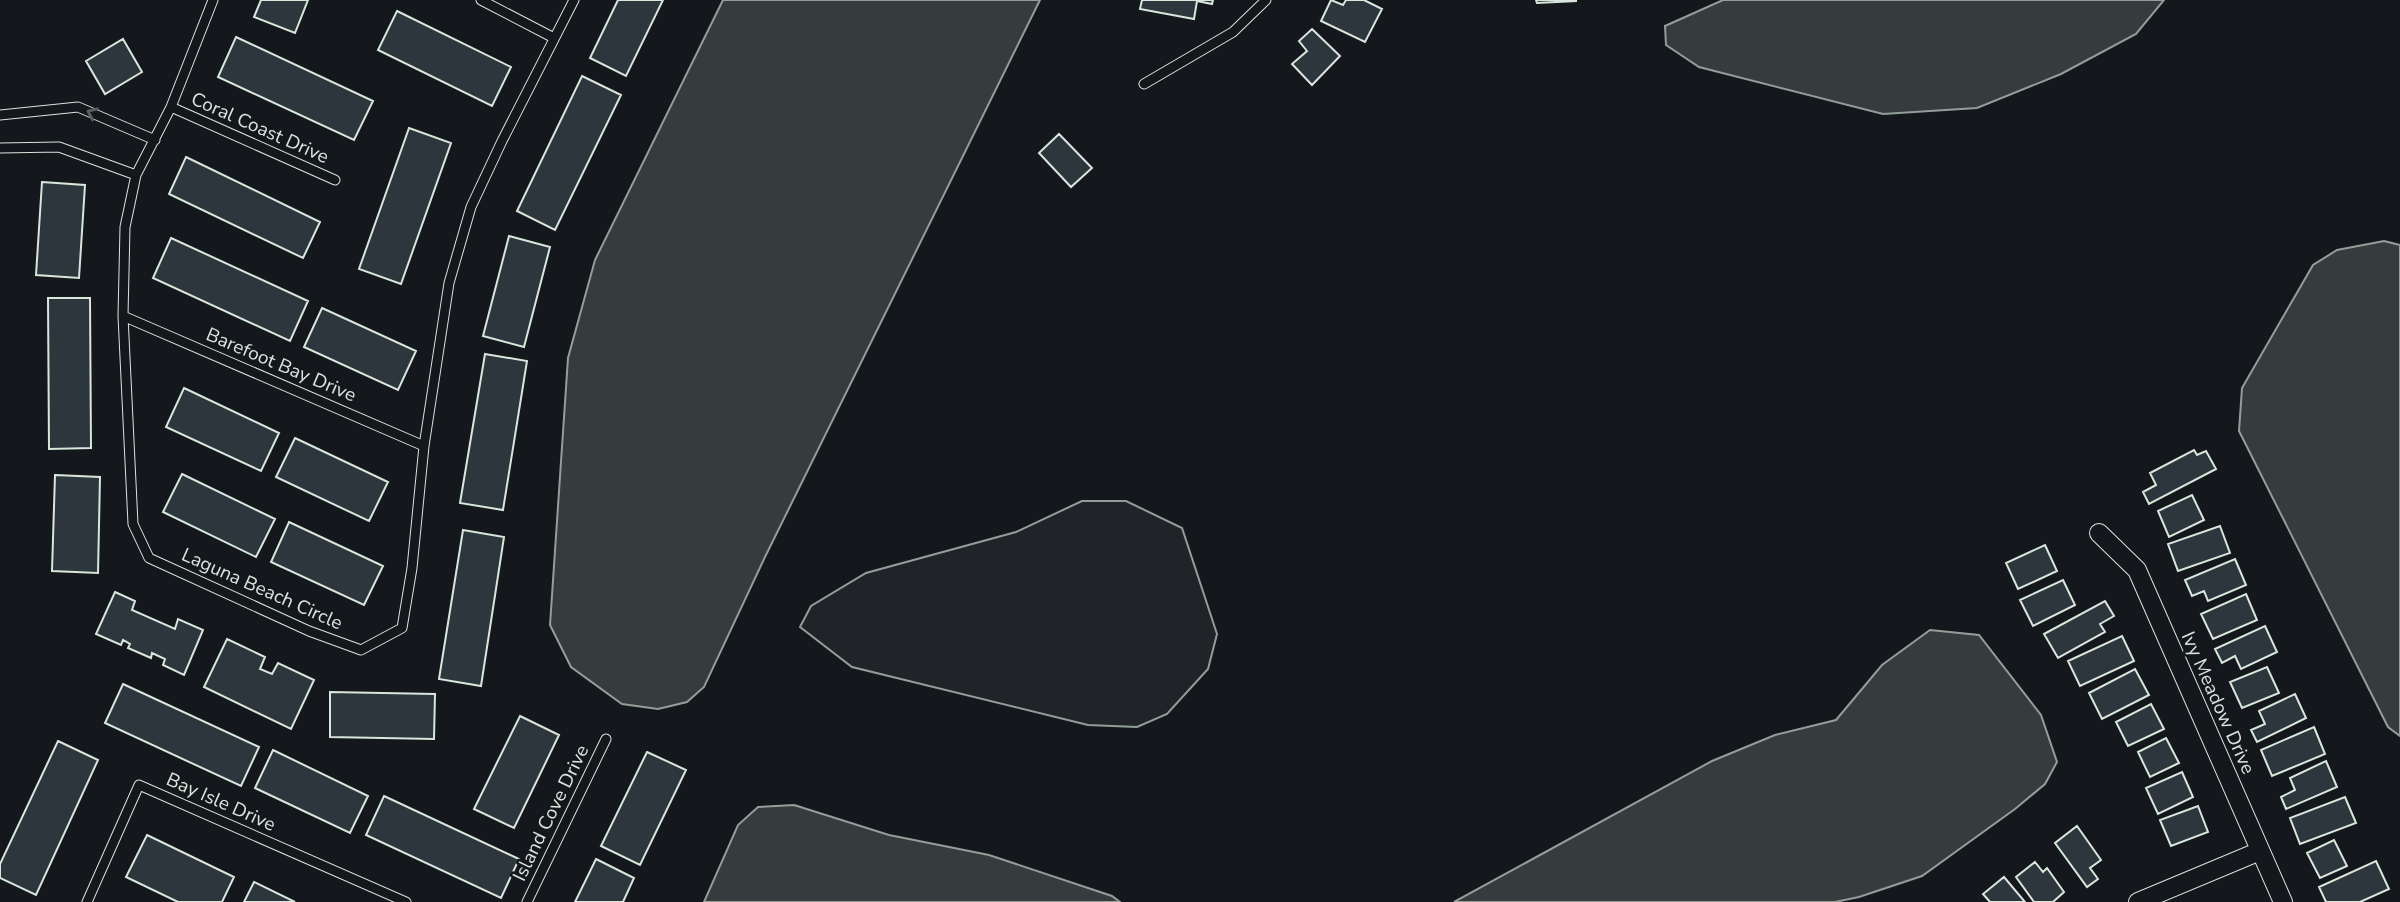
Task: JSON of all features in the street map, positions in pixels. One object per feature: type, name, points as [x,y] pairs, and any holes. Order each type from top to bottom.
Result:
[{"type":"street","name":"Ivy Meadow Drive","points":[[2099,533],[2137,570],[2283,902]]},
{"type":"street","points":[[2138,902],[2260,851]]},
{"type":"lane","name":"Laguna Beach Circle","points":[[212,0],[171,107],[136,175],[125,227],[123,316],[134,524],[149,558],[309,631],[361,650],[402,628],[412,568],[424,446],[449,283],[471,207],[574,0]]},
{"type":"lane","points":[[481,0],[554,38]]},
{"type":"lane","points":[[1144,84],[1233,32],[1266,0]]},
{"type":"lane","points":[[0,115],[78,107],[155,140]]},
{"type":"lane","name":"Coral Coast Drive","points":[[171,107],[335,180]]},
{"type":"lane","points":[[0,148],[59,146],[136,175]]},
{"type":"lane","name":"Barefoot Bay Drive","points":[[123,316],[424,446]]},
{"type":"lane","name":"Island Cove Drive","points":[[527,902],[606,739]]},
{"type":"lane","name":"Bay Isle Drive","points":[[87,902],[139,785],[406,902]]},
{"type":"shaded area","points":[[723,0],[1040,0],[765,557],[704,687],[687,702],[658,709],[622,704],[571,667],[550,625],[568,358],[595,260]]},
{"type":"shaded area","points":[[1723,0],[2164,0],[2136,34],[2061,74],[1977,108],[1883,114],[1699,67],[1666,45],[1665,26]]},
{"type":"shaded area","points":[[2384,241],[2400,245],[2400,736],[2388,727],[2239,431],[2242,388],[2313,265],[2337,250]]},
{"type":"shaded area","points":[[1082,501],[1126,501],[1182,528],[1217,634],[1208,669],[1167,714],[1137,727],[1088,725],[852,667],[800,627],[811,606],[866,573],[1016,532]]},
{"type":"shaded area","points":[[1930,630],[1979,635],[2041,715],[2057,762],[2045,784],[1922,876],[1835,902],[1454,902],[1712,761],[1775,735],[1836,720],[1882,665]]},
{"type":"shaded area","points":[[794,805],[889,835],[989,855],[1112,896],[1120,902],[704,902],[738,825],[758,807]]},
{"type":"building","points":[[261,0],[308,0],[295,33],[254,17]]},
{"type":"building","points":[[618,0],[663,0],[626,76],[590,58]]},
{"type":"building","points":[[1142,0],[1213,0],[1212,4],[1197,1],[1194,19],[1140,9]]},
{"type":"building","points":[[1331,0],[1343,5],[1346,0],[1364,0],[1382,9],[1365,42],[1321,21]]},
{"type":"building","points":[[1536,0],[1576,0],[1576,1],[1537,3]]},
{"type":"building","points":[[397,11],[511,67],[492,106],[378,50]]},
{"type":"building","points":[[1312,29],[1340,56],[1312,85],[1292,64],[1307,51],[1299,41]]},
{"type":"building","points":[[236,37],[373,101],[354,140],[218,77]]},
{"type":"building","points":[[123,39],[142,72],[105,94],[86,61]]},
{"type":"building","points":[[582,76],[621,95],[555,230],[517,211]]},
{"type":"building","points":[[409,128],[451,143],[401,284],[359,269]]},
{"type":"building","points":[[1059,134],[1092,168],[1071,187],[1039,153]]},
{"type":"building","points":[[186,157],[320,222],[303,258],[169,194]]},
{"type":"building","points":[[42,182],[85,185],[79,278],[36,275]]},
{"type":"building","points":[[509,236],[550,247],[524,347],[483,336]]},
{"type":"building","points":[[171,238],[308,301],[290,341],[153,278]]},
{"type":"building","points":[[48,298],[90,298],[91,448],[49,449]]},
{"type":"building","points":[[322,308],[416,351],[398,390],[304,347]]},
{"type":"building","points":[[485,354],[527,361],[503,510],[460,503]]},
{"type":"building","points":[[184,388],[279,433],[261,471],[166,427]]},
{"type":"building","points":[[295,438],[388,482],[369,521],[276,477]]},
{"type":"building","points":[[2194,450],[2197,455],[2206,451],[2216,469],[2149,504],[2143,492],[2156,485],[2150,473]]},
{"type":"building","points":[[182,474],[275,519],[256,557],[163,512]]},
{"type":"building","points":[[55,475],[100,477],[98,573],[52,571]]},
{"type":"building","points":[[2192,495],[2204,520],[2169,537],[2158,511]]},
{"type":"building","points":[[289,522],[383,566],[364,605],[271,562]]},
{"type":"building","points":[[2220,526],[2230,553],[2178,571],[2168,544]]},
{"type":"building","points":[[463,530],[504,537],[481,686],[439,679]]},
{"type":"building","points":[[2045,545],[2057,571],[2018,589],[2006,563]]},
{"type":"building","points":[[2235,559],[2246,585],[2208,601],[2204,591],[2192,596],[2185,580]]},
{"type":"building","points":[[2063,580],[2075,605],[2033,626],[2020,600]]},
{"type":"building","points":[[115,592],[135,601],[132,610],[175,629],[178,619],[203,630],[184,675],[163,665],[165,659],[152,653],[151,658],[128,648],[130,644],[123,640],[121,645],[96,634]]},
{"type":"building","points":[[2246,594],[2257,620],[2213,639],[2201,614]]},
{"type":"building","points":[[2105,601],[2114,616],[2100,624],[2105,632],[2058,658],[2044,634]]},
{"type":"building","points":[[2265,626],[2277,652],[2241,669],[2235,656],[2222,663],[2215,649]]},
{"type":"building","points":[[2122,636],[2134,661],[2080,686],[2068,661]]},
{"type":"building","points":[[227,639],[265,657],[260,669],[272,674],[278,663],[314,680],[291,729],[204,687]]},
{"type":"building","points":[[2267,667],[2279,693],[2242,708],[2230,682]]},
{"type":"building","points":[[2135,669],[2149,695],[2102,719],[2089,693]]},
{"type":"building","points":[[123,684],[259,747],[241,786],[105,723]]},
{"type":"building","points":[[330,692],[435,694],[434,739],[330,737]]},
{"type":"building","points":[[2295,694],[2306,718],[2257,742],[2251,730],[2265,724],[2259,711]]},
{"type":"building","points":[[2151,704],[2164,729],[2128,746],[2116,722]]},
{"type":"building","points":[[520,716],[559,735],[514,828],[474,809]]},
{"type":"building","points":[[2314,727],[2325,754],[2272,776],[2261,750]]},
{"type":"building","points":[[2166,738],[2179,763],[2150,777],[2138,752]]},
{"type":"building","points":[[58,741],[98,760],[36,895],[0,878],[0,864]]},
{"type":"building","points":[[273,750],[368,796],[350,833],[255,788]]},
{"type":"building","points":[[647,752],[686,770],[640,865],[601,846]]},
{"type":"building","points":[[2326,761],[2337,787],[2286,809],[2281,797],[2295,790],[2290,778]]},
{"type":"building","points":[[2182,772],[2193,797],[2158,814],[2146,788]]},
{"type":"building","points":[[384,796],[519,859],[501,898],[366,835]]},
{"type":"building","points":[[2345,797],[2356,823],[2300,844],[2290,818]]},
{"type":"building","points":[[2198,806],[2208,832],[2171,846],[2160,820]]},
{"type":"building","points":[[2077,826],[2101,860],[2090,868],[2098,879],[2087,887],[2055,843]]},
{"type":"building","points":[[147,835],[234,877],[222,902],[178,902],[126,877]]},
{"type":"building","points":[[2334,840],[2347,866],[2320,878],[2307,853]]},
{"type":"building","points":[[596,859],[634,878],[623,902],[575,902]]},
{"type":"building","points":[[2376,861],[2389,889],[2360,902],[2326,902],[2319,887]]},
{"type":"building","points":[[2035,862],[2043,872],[2047,868],[2064,892],[2053,902],[2034,902],[2016,877]]},
{"type":"building","points":[[2004,877],[2025,902],[1990,902],[1983,894]]},
{"type":"building","points":[[254,882],[295,902],[244,902]]}]
